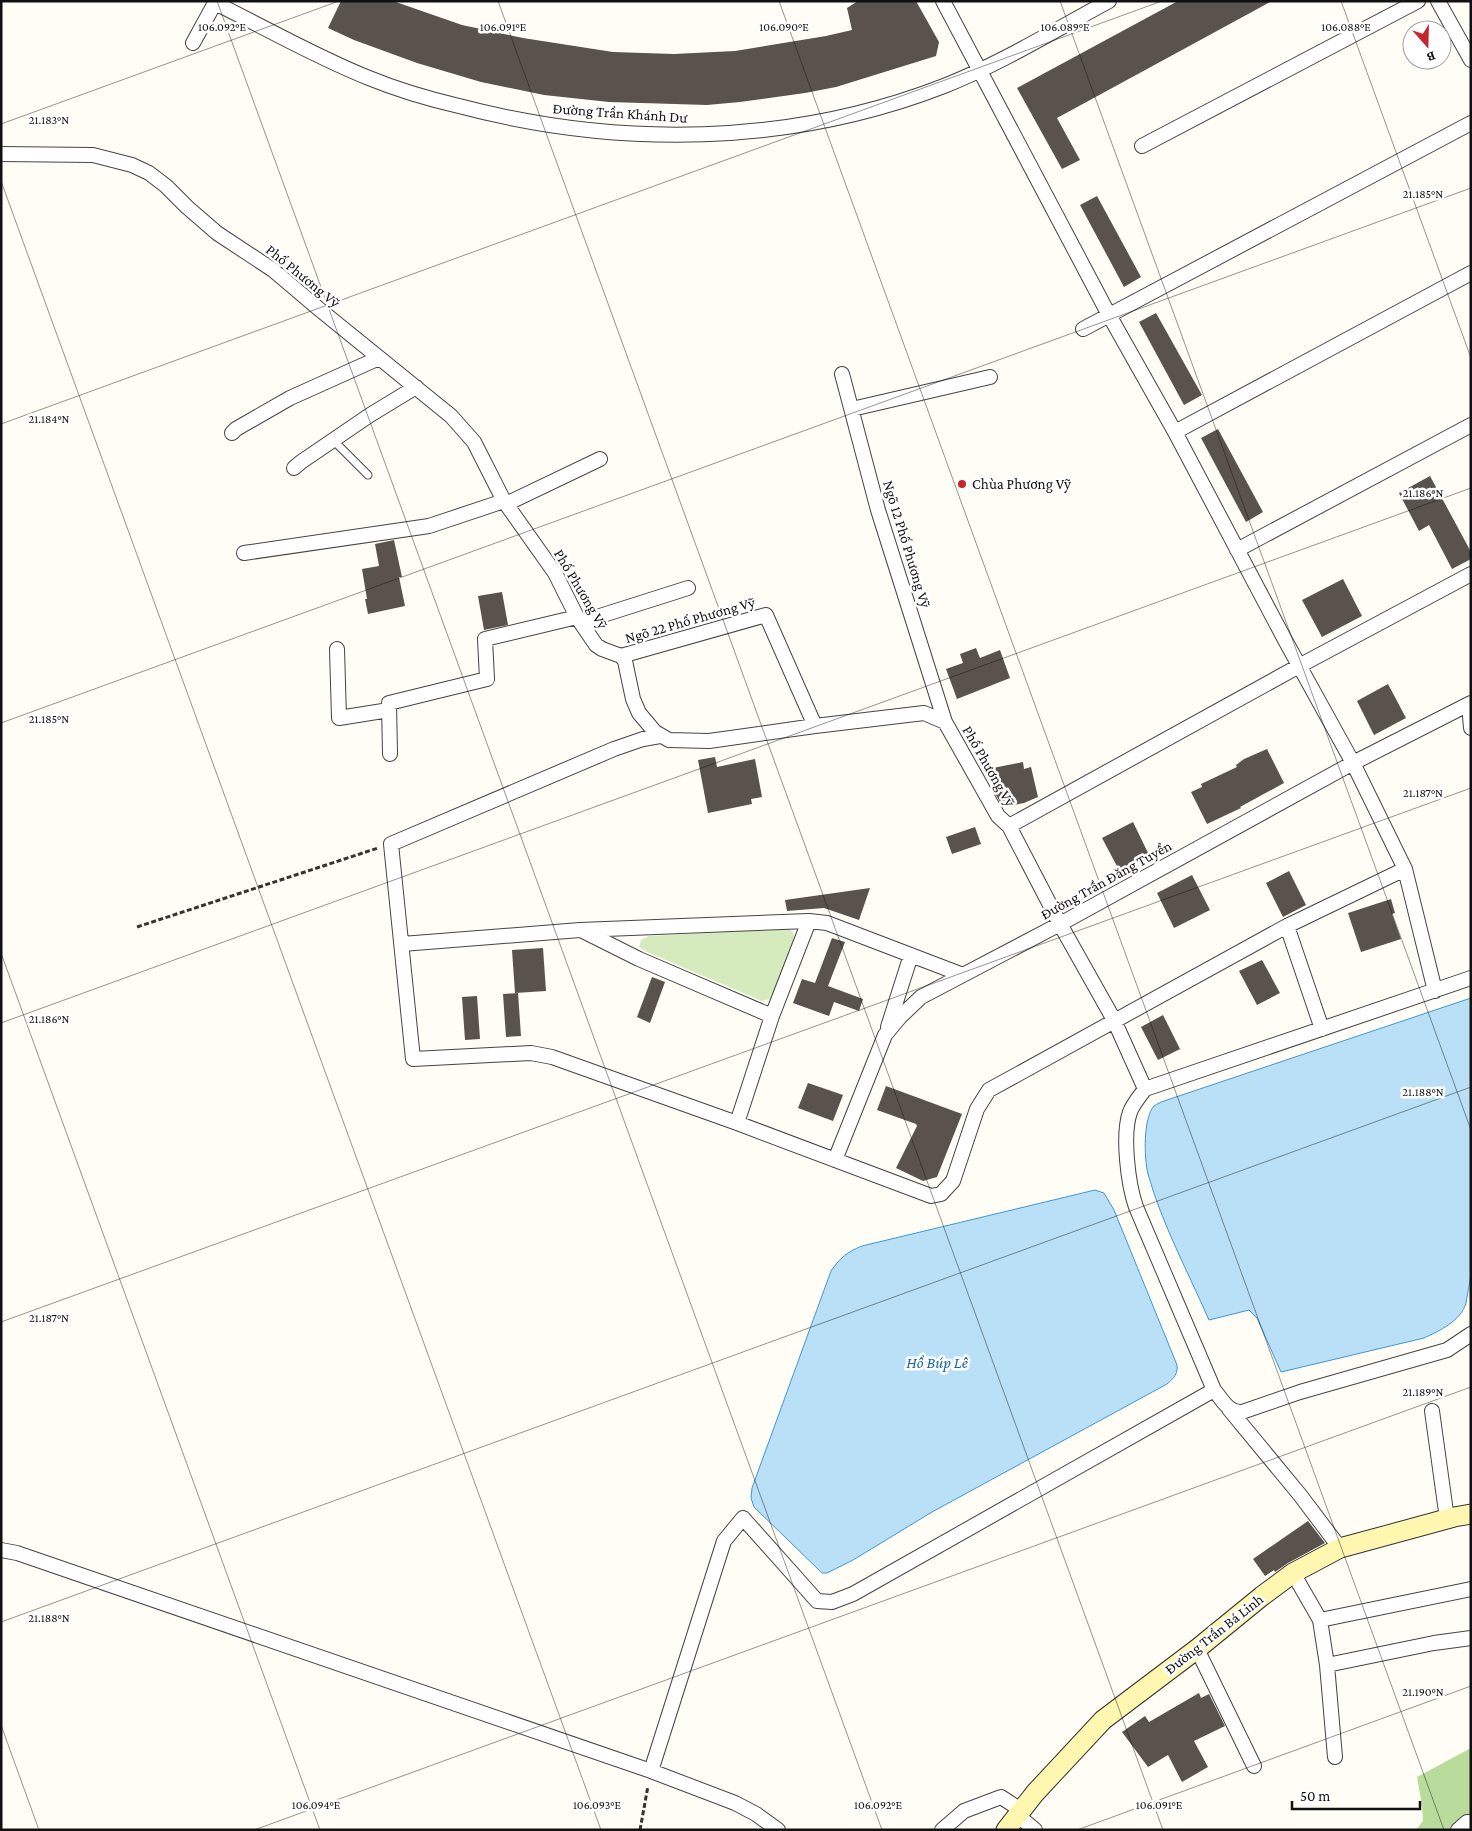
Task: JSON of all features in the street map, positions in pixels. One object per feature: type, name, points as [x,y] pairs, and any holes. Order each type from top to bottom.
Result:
[{"type":"street","points":[[943,1],[1109,315],[1175,432],[1299,666],[1353,763],[1404,869],[1435,991]]},
{"type":"street","name":"Đường Trần Khánh Dư","points":[[216,2],[369,79],[427,98],[501,117],[548,126],[652,135],[785,129],[882,106],[942,86],[980,70],[1109,1]]},
{"type":"street","points":[[1142,146],[1418,1]]},
{"type":"street","points":[[1438,1],[1471,60]]},
{"type":"street","points":[[193,43],[216,2]]},
{"type":"street","points":[[1083,329],[1471,122]]},
{"type":"street","name":"Phố Phương Vỹ","points":[[1,154],[93,155],[132,165],[149,173],[166,186],[217,233],[273,270],[451,416],[474,442],[505,502],[556,573],[579,619],[596,645],[621,656]]},
{"type":"street","points":[[1175,432],[1471,273]]},
{"type":"street","points":[[232,433],[290,398],[380,358]]},
{"type":"street","name":"Ngõ 12 Phố Phương Vỹ","points":[[842,374],[878,510],[945,722]]},
{"type":"street","points":[[852,409],[990,377]]},
{"type":"street","points":[[294,468],[333,440],[416,387]]},
{"type":"street","points":[[1238,550],[1471,425]]},
{"type":"street","points":[[244,553],[429,526],[505,502],[600,459]]},
{"type":"street","points":[[1009,826],[1299,666],[1471,574]]},
{"type":"street","points":[[390,754],[389,703],[487,679],[485,639],[579,619],[688,588]]},
{"type":"street","name":"Ngõ 22 Phố Phương Vỹ","points":[[621,656],[766,615],[816,726]]},
{"type":"street","points":[[337,648],[339,718],[389,710]]},
{"type":"street","points":[[621,656],[625,662],[633,698],[639,712],[660,736]]},
{"type":"street","points":[[1470,704],[1471,728]]},
{"type":"street","name":"Đường Trần Đăng Tuyển","points":[[835,1160],[885,1035],[900,1017],[922,998],[1353,763],[1470,704]]},
{"type":"street","name":"Phố Phương Vỹ","points":[[660,736],[669,740],[709,742],[924,712],[945,722],[998,816],[1009,826],[1060,924],[1114,1020],[1145,1089]]},
{"type":"street","points":[[660,736],[642,739],[614,749],[391,844],[414,1059],[530,1053],[552,1057],[737,1123],[931,1196],[941,1194],[953,1181],[978,1109],[989,1090],[1287,926],[1404,869]]},
{"type":"street","points":[[402,944],[580,930],[809,921],[827,923],[962,975]]},
{"type":"street","points":[[737,1123],[772,1016],[809,921]]},
{"type":"street","points":[[1287,926],[1322,1029]]},
{"type":"street","points":[[580,930],[639,959],[772,1016]]},
{"type":"street","points":[[885,1035],[911,955]]},
{"type":"street","points":[[1340,1548],[1300,1495],[1214,1390],[1133,1197],[1125,1141],[1126,1126],[1131,1109],[1145,1089],[1471,978]]},
{"type":"street","points":[[1228,1408],[1242,1412],[1300,1392],[1419,1359],[1447,1350],[1471,1334]]},
{"type":"street","points":[[651,1771],[724,1541],[743,1518],[817,1601],[832,1602],[862,1589],[1214,1390]]},
{"type":"street","points":[[1432,1411],[1447,1519]]},
{"type":"street","name":"Đường Trần Bá Linh","points":[[1006,1830],[1035,1793],[1103,1720],[1197,1649],[1292,1573],[1340,1548],[1471,1514]]},
{"type":"street","points":[[1,1550],[17,1553],[651,1771],[735,1803],[756,1814],[778,1830]]},
{"type":"street","points":[[1292,1573],[1320,1620],[1327,1665],[1335,1756]]},
{"type":"street","points":[[1320,1620],[1471,1589]]},
{"type":"street","points":[[1327,1665],[1471,1638]]},
{"type":"street","points":[[1197,1649],[1254,1766]]},
{"type":"street","points":[[942,1830],[964,1811],[1002,1797],[1035,1830]]},
{"type":"street","points":[[1458,1830],[1467,1822],[1471,1822]]},
{"type":"lane","points":[[333,440],[368,475]]},
{"type":"path","points":[[137,927],[391,844]]},
{"type":"path","points":[[640,1830],[651,1771]]},
{"type":"green space","points":[[778,929],[791,930],[794,938],[774,996],[762,1001],[639,947],[641,940],[649,936]]},
{"type":"green space","points":[[1471,1748],[1471,1830],[1416,1830],[1423,1821],[1417,1777]]},
{"type":"water","points":[[1471,998],[1471,1275],[1466,1303],[1463,1309],[1449,1325],[1424,1338],[1281,1372],[1257,1318],[1249,1310],[1209,1320],[1168,1230],[1148,1174],[1145,1138],[1150,1112],[1154,1106],[1164,1101]]},
{"type":"water","name":"Hồ Búp Lê","points":[[1095,1190],[1104,1193],[1114,1210],[1177,1365],[1174,1378],[1167,1384],[932,1512],[853,1560],[827,1573],[822,1573],[754,1507],[751,1498],[752,1488],[831,1271],[844,1256],[862,1246]]},
{"type":"building","points":[[341,1],[393,1],[462,25],[523,38],[613,52],[674,54],[735,51],[826,36],[852,30],[847,8],[858,1],[916,1],[939,42],[936,56],[836,87],[805,93],[707,105],[609,102],[544,95],[481,82],[417,63],[354,40],[328,28]]},
{"type":"building","points":[[1178,1],[1272,1],[1057,118],[1080,160],[1062,169],[1017,88]]},
{"type":"building","points":[[1097,196],[1141,277],[1124,287],[1080,205]]},
{"type":"building","points":[[1156,313],[1202,395],[1184,405],[1139,322]]},
{"type":"building","points":[[1218,429],[1263,512],[1246,522],[1201,438]]},
{"type":"building","points":[[1430,476],[1471,552],[1471,559],[1452,569],[1429,525],[1419,531],[1399,493]]},
{"type":"building","points":[[394,540],[402,577],[399,577],[405,606],[368,614],[362,569],[379,566],[375,544]]},
{"type":"building","points":[[1343,579],[1362,616],[1322,637],[1302,600]]},
{"type":"building","points":[[502,592],[508,625],[484,630],[478,596]]},
{"type":"building","points":[[976,648],[980,658],[1000,650],[1010,678],[957,699],[946,669],[963,663],[960,654]]},
{"type":"building","points":[[1388,684],[1406,718],[1374,735],[1357,701]]},
{"type":"building","points":[[1267,749],[1284,783],[1241,808],[1207,824],[1191,792],[1202,787],[1201,784],[1237,767],[1236,765],[1244,759]]},
{"type":"building","points":[[715,757],[717,767],[755,759],[762,797],[751,799],[752,804],[708,813],[698,760]]},
{"type":"building","points":[[1023,762],[1024,769],[1031,767],[1038,797],[1024,803],[1003,807],[992,788],[996,787],[993,768]]},
{"type":"building","points":[[1133,822],[1149,855],[1119,870],[1102,838]]},
{"type":"building","points":[[975,827],[981,844],[952,854],[946,837]]},
{"type":"building","points":[[1289,871],[1306,905],[1283,917],[1266,883]]},
{"type":"building","points":[[1192,875],[1210,910],[1174,928],[1157,893]]},
{"type":"building","points":[[870,888],[859,920],[824,908],[787,911],[785,900]]},
{"type":"building","points":[[1391,899],[1395,913],[1392,914],[1401,939],[1361,952],[1348,913]]},
{"type":"building","points":[[832,938],[845,942],[828,986],[863,999],[859,1011],[834,1002],[829,1016],[793,1003],[802,979],[815,983]]},
{"type":"building","points":[[543,948],[546,991],[515,993],[512,950]]},
{"type":"building","points":[[1262,960],[1280,993],[1257,1005],[1239,971]]},
{"type":"building","points":[[652,977],[665,982],[650,1023],[637,1017]]},
{"type":"building","points":[[518,993],[521,1036],[506,1037],[503,994]]},
{"type":"building","points":[[477,996],[480,1039],[465,1040],[462,997]]},
{"type":"building","points":[[1163,1015],[1180,1049],[1158,1060],[1141,1027]]},
{"type":"building","points":[[808,1083],[843,1095],[833,1121],[798,1108]]},
{"type":"building","points":[[886,1086],[962,1114],[937,1177],[923,1181],[896,1168],[917,1126],[877,1110]]},
{"type":"building","points":[[1308,1521],[1325,1543],[1265,1576],[1253,1559]]},
{"type":"building","points":[[1199,1693],[1201,1698],[1209,1694],[1225,1726],[1194,1741],[1208,1767],[1182,1782],[1168,1755],[1148,1767],[1122,1732],[1145,1716],[1149,1722]]},
{"type":"place","name":"Chùa Phương Vỹ","points":[[962,484]]}]
